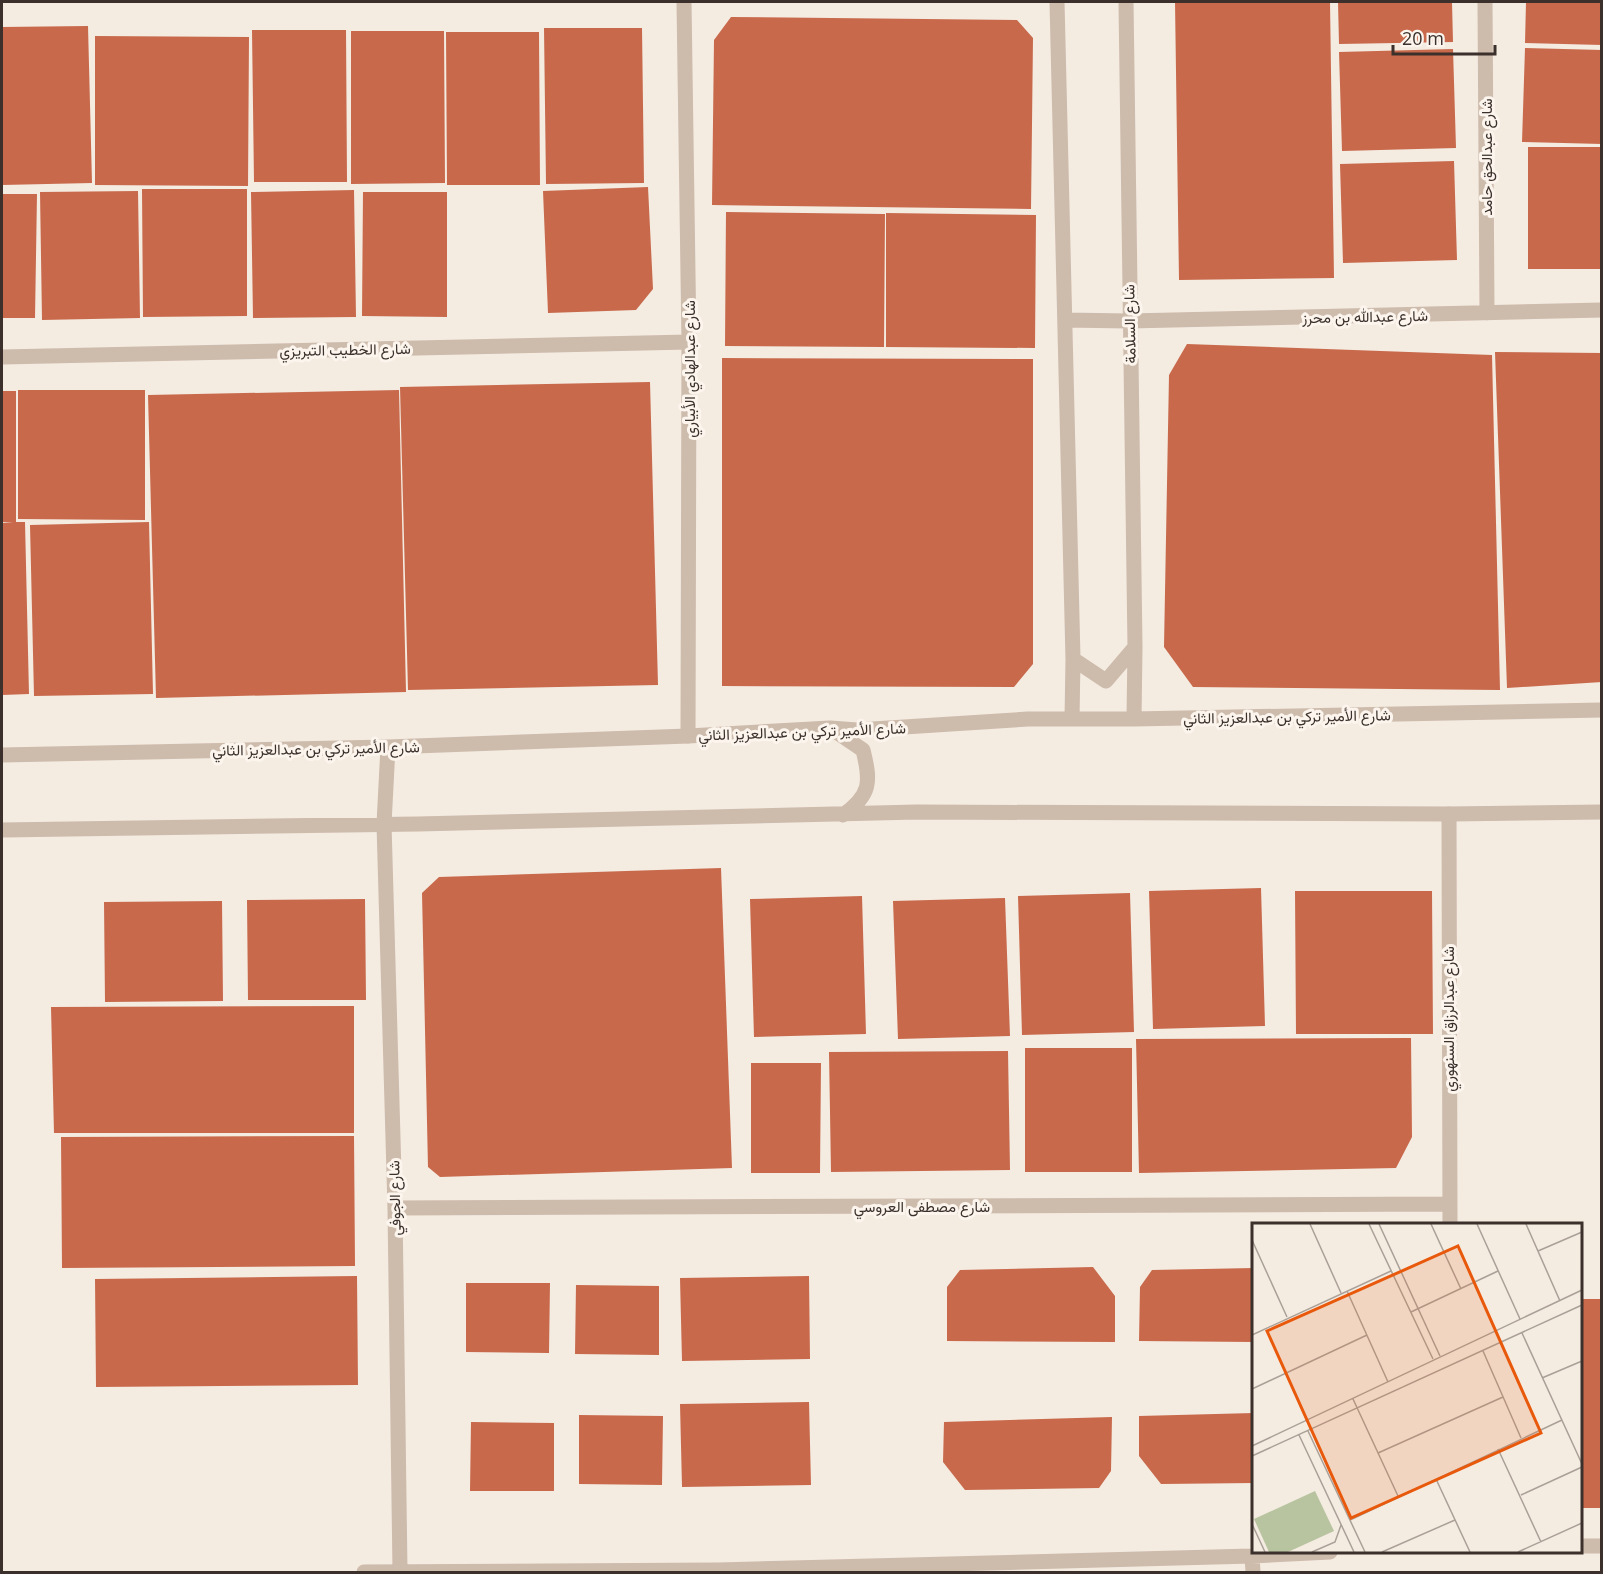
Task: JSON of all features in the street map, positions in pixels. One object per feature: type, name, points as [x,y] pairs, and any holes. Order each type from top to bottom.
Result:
[{"type":"street","name":"شارع عبدالهادي الأبياري","points":[[684,2],[689,342],[687,736]]},
{"type":"street","points":[[1057,2],[1073,658],[1072,719]]},
{"type":"street","name":"شارع السلامة","points":[[1126,2],[1135,647],[1134,719]]},
{"type":"street","name":"شارع عبدالحق حامد","points":[[1485,2],[1487,313]]},
{"type":"street","name":"شارع عبدالله بن محرز","points":[[1065,320],[1129,321],[1602,310]]},
{"type":"street","name":"شارع الخطيب التبريزي","points":[[2,357],[689,342]]},
{"type":"street","points":[[1073,658],[1106,681],[1135,647]]},
{"type":"street","name":"شارع الأمير تركي بن عبدالعزيز الثاني","points":[[2,755],[388,747],[687,736],[830,728],[857,730],[1028,719],[1602,710]]},
{"type":"street","points":[[830,728],[863,750],[868,767],[869,781],[864,796],[856,806],[843,814]]},
{"type":"street","name":"شارع الجوفي","points":[[388,747],[384,824],[395,1208],[400,1571]]},
{"type":"street","points":[[2,830],[917,812],[1449,814],[1602,812]]},
{"type":"street","name":"شارع عبدالرزاق السنهوري","points":[[1449,814],[1448,1152],[1450,1223]]},
{"type":"street","name":"شارع مصطفى العروسي","points":[[395,1208],[1450,1204]]},
{"type":"street","points":[[1582,1546],[1602,1546]]},
{"type":"street","points":[[363,1572],[719,1571],[1299,1553]]},
{"type":"street","points":[[1252,1556],[1253,1572]]},
{"type":"building","points":[[1175,2],[1330,2],[1334,278],[1179,280]]},
{"type":"building","points":[[1338,2],[1452,2],[1453,42],[1339,44]]},
{"type":"building","points":[[1526,2],[1602,2],[1602,45],[1525,43]]},
{"type":"building","points":[[731,17],[1017,20],[1033,38],[1031,209],[712,205],[714,40]]},
{"type":"building","points":[[88,26],[92,183],[2,185],[2,27]]},
{"type":"building","points":[[544,28],[642,28],[644,183],[546,184]]},
{"type":"building","points":[[252,30],[346,30],[347,182],[254,182]]},
{"type":"building","points":[[351,31],[444,31],[445,183],[351,184]]},
{"type":"building","points":[[446,32],[539,32],[540,185],[447,185]]},
{"type":"building","points":[[95,36],[249,37],[248,186],[95,185]]},
{"type":"building","points":[[1525,48],[1602,50],[1602,144],[1522,142]]},
{"type":"building","points":[[1453,49],[1456,148],[1342,151],[1339,52]]},
{"type":"building","points":[[1528,147],[1602,147],[1602,269],[1528,269]]},
{"type":"building","points":[[1454,161],[1457,260],[1343,263],[1340,164]]},
{"type":"building","points":[[648,187],[653,289],[636,310],[548,313],[543,191]]},
{"type":"building","points":[[142,189],[247,189],[247,316],[143,317]]},
{"type":"building","points":[[354,190],[356,317],[253,318],[251,192]]},
{"type":"building","points":[[138,191],[140,318],[42,320],[40,192]]},
{"type":"building","points":[[363,192],[447,192],[447,317],[362,316]]},
{"type":"building","points":[[2,194],[37,194],[35,318],[2,318]]},
{"type":"building","points":[[726,212],[885,214],[884,347],[725,346]]},
{"type":"building","points":[[886,213],[1036,215],[1035,348],[886,347]]},
{"type":"building","points":[[1187,344],[1492,355],[1500,690],[1193,687],[1164,647],[1169,375]]},
{"type":"building","points":[[1495,352],[1602,353],[1602,682],[1507,688]]},
{"type":"building","points":[[722,358],[1033,359],[1033,664],[1014,687],[722,686]]},
{"type":"building","points":[[650,382],[658,685],[408,690],[400,387]]},
{"type":"building","points":[[18,390],[145,390],[145,520],[18,519]]},
{"type":"building","points":[[399,390],[406,692],[156,698],[148,395]]},
{"type":"building","points":[[2,391],[16,391],[16,522],[25,522],[29,694],[2,695],[2,523],[13,522],[2,522]]},
{"type":"building","points":[[149,522],[153,694],[34,696],[30,525]]},
{"type":"building","points":[[721,868],[732,1168],[440,1177],[428,1167],[422,893],[439,877]]},
{"type":"building","points":[[1261,888],[1265,1026],[1153,1029],[1149,891]]},
{"type":"building","points":[[1295,891],[1432,891],[1433,1034],[1296,1034]]},
{"type":"building","points":[[1130,893],[1134,1032],[1022,1035],[1018,896]]},
{"type":"building","points":[[862,896],[866,1034],[754,1037],[750,899]]},
{"type":"building","points":[[1005,898],[1010,1036],[898,1039],[893,901]]},
{"type":"building","points":[[365,899],[366,1000],[248,1000],[247,900]]},
{"type":"building","points":[[222,901],[223,1001],[105,1002],[104,902]]},
{"type":"building","points":[[354,1006],[354,1133],[54,1133],[51,1007]]},
{"type":"building","points":[[1411,1038],[1412,1137],[1396,1168],[1139,1173],[1136,1039]]},
{"type":"building","points":[[1025,1048],[1132,1048],[1132,1172],[1025,1172]]},
{"type":"building","points":[[1008,1051],[1010,1170],[831,1172],[829,1052]]},
{"type":"building","points":[[751,1063],[821,1063],[820,1173],[751,1173]]},
{"type":"building","points":[[354,1136],[355,1266],[62,1268],[61,1137]]},
{"type":"building","points":[[1093,1267],[1115,1296],[1115,1342],[947,1341],[947,1287],[960,1270]]},
{"type":"building","points":[[1252,1268],[1252,1342],[1139,1341],[1140,1287],[1152,1270]]},
{"type":"building","points":[[357,1276],[358,1385],[96,1387],[95,1279]]},
{"type":"building","points":[[809,1276],[810,1359],[682,1361],[680,1278]]},
{"type":"building","points":[[466,1283],[550,1283],[549,1353],[466,1352]]},
{"type":"building","points":[[576,1285],[659,1286],[659,1355],[575,1354]]},
{"type":"building","points":[[1582,1299],[1602,1299],[1602,1508],[1582,1508]]},
{"type":"building","points":[[809,1402],[811,1485],[682,1487],[680,1404]]},
{"type":"building","points":[[1252,1413],[1252,1483],[1161,1484],[1139,1456],[1139,1416]]},
{"type":"building","points":[[579,1415],[663,1416],[662,1485],[579,1484]]},
{"type":"building","points":[[1112,1417],[1111,1471],[1099,1488],[965,1490],[943,1462],[944,1422]]},
{"type":"building","points":[[471,1422],[554,1423],[554,1491],[470,1491]]}]
